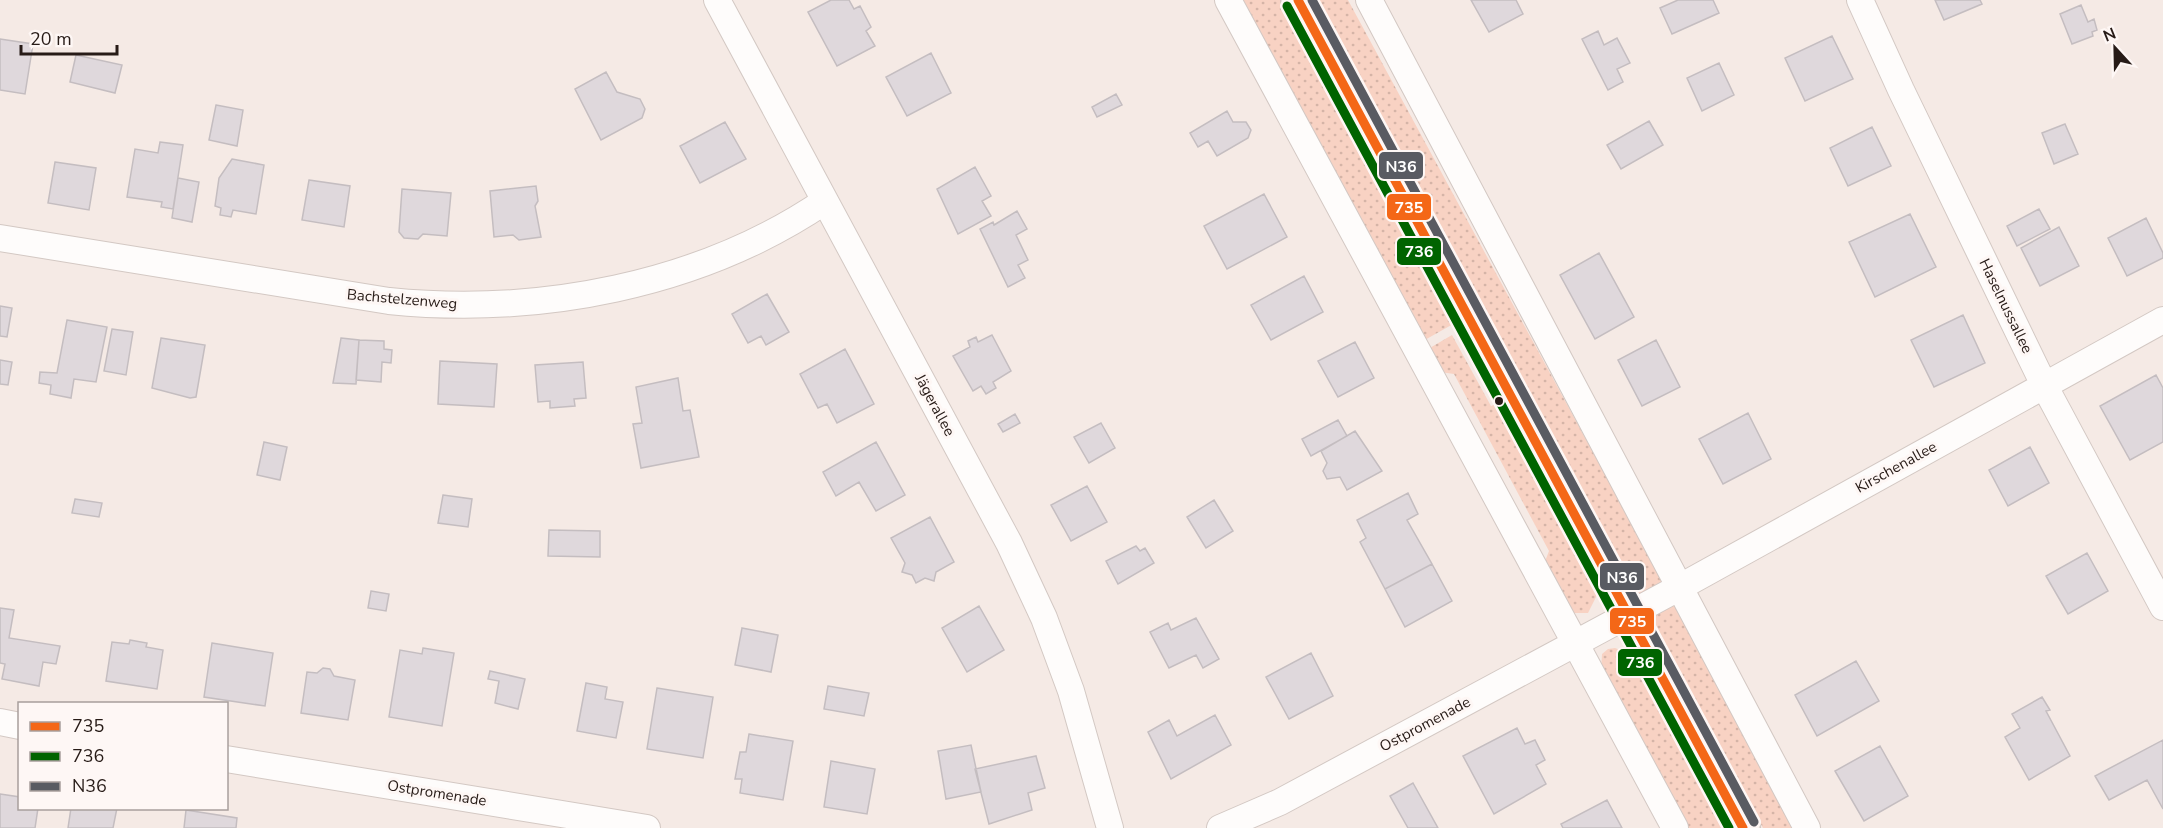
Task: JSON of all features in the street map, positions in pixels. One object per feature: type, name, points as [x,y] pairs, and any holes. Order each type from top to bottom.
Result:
[{"type":"street","name":"Jägerallee","points":[[717,0],[1020,565],[1044,618],[1071,691],[1110,828]]},
{"type":"street","points":[[1228,0],[1675,828]]},
{"type":"street","points":[[1298,0],[1743,828]]},
{"type":"street","points":[[1369,0],[1682,586],[1807,828]]},
{"type":"street","name":"Haselnussallee","points":[[1860,0],[1901,90],[2044,385],[2163,607]]},
{"type":"street","name":"Bachstelzenweg","points":[[0,238],[389,301],[449,305],[496,303],[543,300],[656,279],[748,245],[791,224],[825,201]]},
{"type":"street","name":"Kirschenallee","points":[[1629,614],[2163,320]]},
{"type":"street","name":"Ostpromenade","points":[[1220,828],[1280,802],[1629,614]]},
{"type":"street","points":[[0,722],[18,726]]},
{"type":"street","name":"Ostpromenade","points":[[228,759],[647,828]]},
{"type":"shaded area","points":[[1239,0],[1280,0],[1455,323],[1423,341]]},
{"type":"shaded area","points":[[1315,0],[1348,0],[1713,674],[1793,828],[1763,828]]},
{"type":"shaded area","points":[[1452,335],[1491,406],[1496,404],[1596,586],[1597,595],[1588,613],[1572,613],[1544,564],[1549,551],[1454,374],[1440,372],[1428,349]]},
{"type":"shaded area","points":[[1615,648],[1625,652],[1639,665],[1727,828],[1685,828],[1601,671],[1602,654],[1608,649]]},
{"type":"building","points":[[831,0],[849,0],[854,9],[860,6],[871,27],[866,31],[875,46],[837,66],[808,12]]},
{"type":"building","points":[[1471,0],[1516,0],[1523,14],[1489,32]]},
{"type":"building","points":[[1678,0],[1713,0],[1719,13],[1672,34],[1660,8]]},
{"type":"building","points":[[1935,0],[1980,0],[1982,4],[1944,20]]},
{"type":"building","points":[[2081,5],[2088,22],[2094,19],[2097,30],[2092,32],[2093,36],[2072,44],[2060,14]]},
{"type":"building","points":[[1598,31],[1604,45],[1617,38],[1630,63],[1617,69],[1623,82],[1608,90],[1582,39]]},
{"type":"building","points":[[1832,36],[1853,79],[1805,101],[1785,58]]},
{"type":"building","points":[[0,39],[33,44],[25,94],[0,90]]},
{"type":"building","points":[[931,53],[951,93],[907,116],[886,77]]},
{"type":"building","points":[[76,55],[122,65],[115,93],[70,82]]},
{"type":"building","points":[[1719,63],[1734,95],[1702,111],[1687,78]]},
{"type":"building","points":[[606,72],[617,92],[640,99],[645,109],[642,118],[601,140],[575,89]]},
{"type":"building","points":[[1116,94],[1122,105],[1097,117],[1092,107]]},
{"type":"building","points":[[216,105],[243,110],[237,146],[209,140]]},
{"type":"building","points":[[1227,111],[1233,122],[1246,122],[1251,130],[1248,138],[1217,156],[1208,141],[1198,147],[1190,133]]},
{"type":"building","points":[[1649,121],[1663,145],[1621,169],[1607,145]]},
{"type":"building","points":[[725,122],[746,159],[700,183],[680,146]]},
{"type":"building","points":[[2065,124],[2078,154],[2054,164],[2042,133]]},
{"type":"building","points":[[1872,127],[1891,166],[1848,186],[1830,148]]},
{"type":"building","points":[[160,142],[183,145],[173,209],[161,207],[162,202],[127,197],[135,149],[158,153]]},
{"type":"building","points":[[232,159],[264,165],[256,214],[233,210],[231,217],[220,215],[221,208],[215,206],[219,178]]},
{"type":"building","points":[[55,162],[96,168],[89,210],[48,203]]},
{"type":"building","points":[[975,167],[991,196],[982,201],[991,216],[958,234],[937,189]]},
{"type":"building","points":[[178,178],[199,182],[192,222],[172,218]]},
{"type":"building","points":[[309,180],[350,186],[344,227],[302,220]]},
{"type":"building","points":[[536,186],[538,201],[535,206],[541,237],[519,240],[513,235],[494,237],[490,191]]},
{"type":"building","points":[[402,189],[451,193],[447,236],[423,234],[418,239],[404,238],[399,232]]},
{"type":"building","points":[[1264,194],[1287,237],[1227,269],[1204,226]]},
{"type":"building","points":[[2039,209],[2050,229],[2017,246],[2007,226]]},
{"type":"building","points":[[1017,211],[1027,229],[1016,235],[1028,260],[1018,265],[1025,278],[1008,287],[980,229],[993,222],[994,225]]},
{"type":"building","points":[[1910,214],[1936,267],[1875,297],[1849,242]]},
{"type":"building","points":[[2146,218],[2163,253],[2163,258],[2127,276],[2108,238]]},
{"type":"building","points":[[2059,227],[2079,266],[2040,286],[2021,248]]},
{"type":"building","points":[[1599,253],[1634,317],[1595,339],[1560,275]]},
{"type":"building","points":[[1304,276],[1323,312],[1271,340],[1251,305]]},
{"type":"building","points":[[767,294],[789,332],[766,345],[761,336],[748,343],[732,314]]},
{"type":"building","points":[[0,306],[12,308],[7,337],[0,336]]},
{"type":"building","points":[[1963,315],[1985,363],[1934,387],[1911,340]]},
{"type":"building","points":[[67,320],[107,327],[96,382],[74,379],[71,398],[50,394],[51,385],[39,383],[40,372],[57,373]]},
{"type":"building","points":[[112,329],[133,332],[126,375],[104,371]]},
{"type":"building","points":[[992,335],[1011,371],[993,382],[996,388],[986,394],[981,386],[973,391],[953,356],[970,347],[968,341],[976,337],[978,342]]},
{"type":"building","points":[[161,338],[205,345],[196,397],[190,398],[152,388]]},
{"type":"building","points":[[341,338],[359,340],[356,384],[333,383]]},
{"type":"building","points":[[359,340],[384,341],[384,349],[392,350],[391,363],[382,362],[381,382],[356,380]]},
{"type":"building","points":[[1656,340],[1680,387],[1642,406],[1618,360]]},
{"type":"building","points":[[1355,342],[1374,378],[1338,397],[1318,361]]},
{"type":"building","points":[[845,349],[874,404],[837,423],[827,404],[818,408],[800,374]]},
{"type":"building","points":[[0,360],[12,362],[8,385],[0,384]]},
{"type":"building","points":[[440,361],[497,364],[494,407],[438,404]]},
{"type":"building","points":[[583,362],[586,398],[574,399],[575,406],[550,408],[550,401],[538,402],[535,365]]},
{"type":"building","points":[[2156,375],[2163,388],[2163,442],[2130,460],[2100,406]]},
{"type":"building","points":[[678,378],[683,411],[690,410],[699,457],[641,468],[633,424],[642,423],[636,387]]},
{"type":"building","points":[[1748,413],[1771,459],[1723,484],[1699,439]]},
{"type":"building","points":[[1015,414],[1020,423],[1003,432],[998,424]]},
{"type":"building","points":[[1338,420],[1347,436],[1311,456],[1302,439]]},
{"type":"building","points":[[1101,423],[1115,448],[1089,463],[1074,437]]},
{"type":"building","points":[[1355,431],[1382,471],[1347,490],[1340,477],[1327,479],[1323,471],[1327,463],[1321,451]]},
{"type":"building","points":[[264,442],[287,447],[280,480],[257,475]]},
{"type":"building","points":[[876,442],[905,495],[876,511],[859,482],[836,496],[823,472]]},
{"type":"building","points":[[2030,447],[2049,483],[2008,506],[1989,470]]},
{"type":"building","points":[[1087,486],[1107,522],[1071,541],[1051,505]]},
{"type":"building","points":[[1408,493],[1418,514],[1407,520],[1432,564],[1385,589],[1360,542],[1366,538],[1357,520]]},
{"type":"building","points":[[443,495],[472,499],[468,527],[438,523]]},
{"type":"building","points":[[75,499],[102,503],[99,517],[72,513]]},
{"type":"building","points":[[1214,500],[1233,531],[1206,548],[1187,517]]},
{"type":"building","points":[[930,517],[954,562],[936,572],[934,581],[925,578],[916,583],[912,575],[902,572],[905,563],[891,538]]},
{"type":"building","points":[[549,530],[600,531],[600,557],[548,556]]},
{"type":"building","points":[[1136,546],[1140,551],[1145,548],[1154,563],[1118,584],[1106,561]]},
{"type":"building","points":[[2087,553],[2108,591],[2068,614],[2046,576]]},
{"type":"building","points":[[1432,564],[1452,601],[1405,627],[1385,589]]},
{"type":"building","points":[[371,591],[389,594],[386,611],[368,608]]},
{"type":"building","points":[[979,606],[1004,650],[967,672],[942,628]]},
{"type":"building","points":[[0,608],[14,610],[9,638],[60,646],[56,664],[43,662],[39,686],[2,679],[5,664],[0,663]]},
{"type":"building","points":[[1196,618],[1219,659],[1203,668],[1196,655],[1169,668],[1150,632],[1168,623],[1171,630]]},
{"type":"building","points":[[742,628],[778,635],[771,672],[735,665]]},
{"type":"building","points":[[130,640],[147,643],[146,647],[163,650],[157,689],[106,681],[112,642],[129,644]]},
{"type":"building","points":[[212,643],[273,653],[265,706],[204,697]]},
{"type":"building","points":[[423,648],[454,653],[442,726],[389,717],[400,650],[422,654]]},
{"type":"building","points":[[1311,653],[1333,696],[1289,719],[1266,677]]},
{"type":"building","points":[[1856,661],[1879,701],[1817,736],[1795,695]]},
{"type":"building","points":[[323,668],[330,669],[334,676],[355,680],[348,720],[301,713],[307,672],[317,673]]},
{"type":"building","points":[[490,671],[525,679],[518,709],[495,703],[499,681],[488,679]]},
{"type":"building","points":[[586,683],[607,687],[605,699],[623,702],[616,738],[577,731]]},
{"type":"building","points":[[828,686],[869,693],[864,716],[824,709]]},
{"type":"building","points":[[657,688],[713,697],[703,758],[647,749]]},
{"type":"building","points":[[2042,697],[2050,710],[2046,711],[2070,756],[2029,780],[2005,737],[2020,728],[2012,714]]},
{"type":"building","points":[[1215,715],[1231,745],[1171,779],[1148,732],[1169,720],[1177,736]]},
{"type":"building","points":[[1517,728],[1525,744],[1535,740],[1545,760],[1536,765],[1546,784],[1494,814],[1463,756]]},
{"type":"building","points":[[749,734],[793,741],[783,800],[740,793],[742,779],[735,779],[740,752],[746,752]]},
{"type":"building","points":[[2163,740],[2163,809],[2147,780],[2109,800],[2095,776]]},
{"type":"building","points":[[971,745],[981,792],[946,799],[938,751]]},
{"type":"building","points":[[1880,746],[1908,796],[1864,821],[1835,771]]},
{"type":"building","points":[[1036,756],[1045,788],[1028,793],[1032,810],[989,824],[975,769]]},
{"type":"building","points":[[831,761],[875,769],[867,814],[824,807]]},
{"type":"building","points":[[1413,783],[1438,828],[1408,828],[1390,796]]},
{"type":"building","points":[[0,794],[18,797],[18,810],[38,810],[35,828],[0,828]]},
{"type":"building","points":[[1607,800],[1622,828],[1563,828],[1561,824]]},
{"type":"building","points":[[71,810],[117,810],[113,828],[68,828]]},
{"type":"building","points":[[186,810],[237,818],[236,828],[184,828]]},
{"type":"transit line","name":"735","points":[[1298,0],[1743,828]]},
{"type":"transit line","name":"N36","points":[[1312,0],[1754,822]]},
{"type":"transit line","name":"736","points":[[1287,6],[1729,828]]}]
